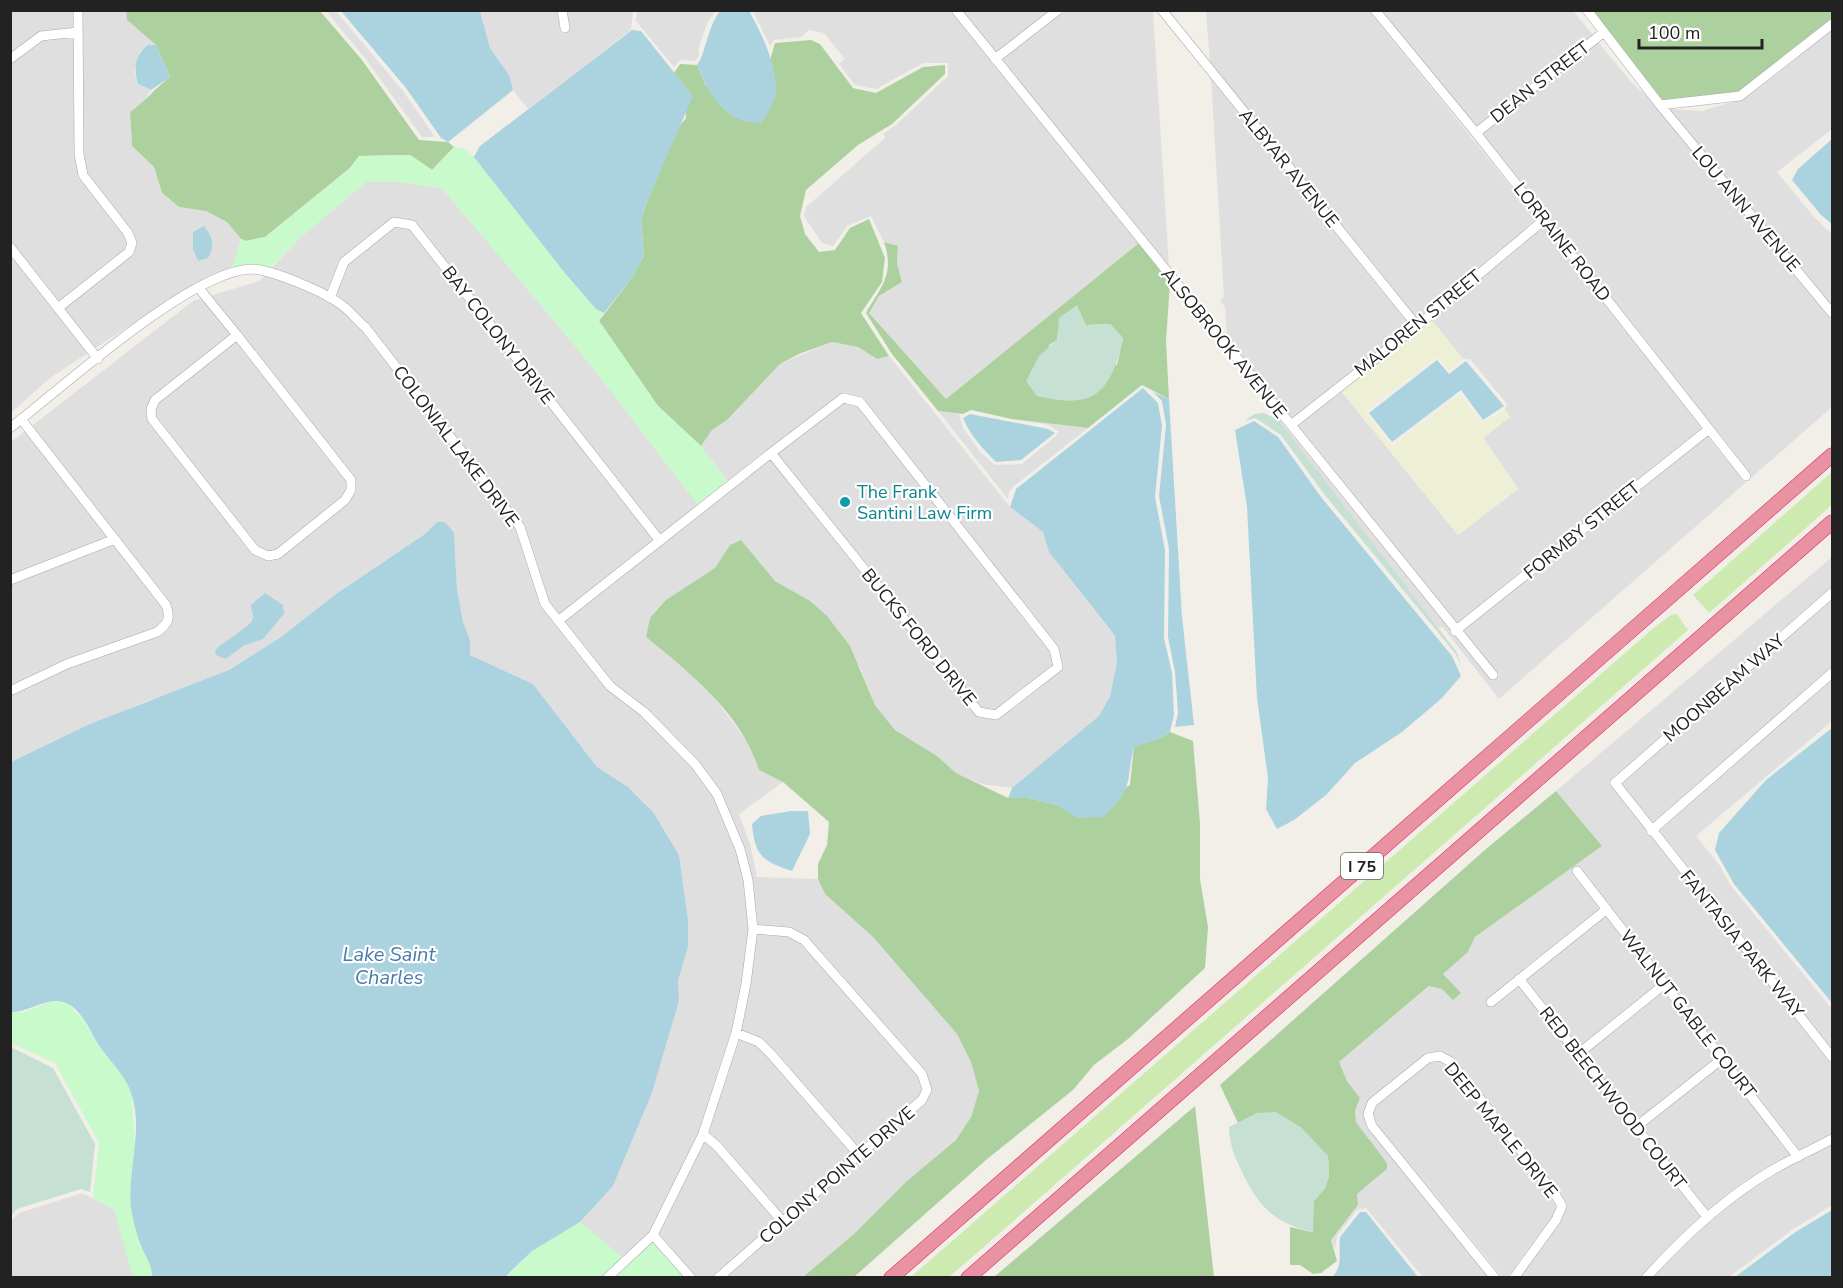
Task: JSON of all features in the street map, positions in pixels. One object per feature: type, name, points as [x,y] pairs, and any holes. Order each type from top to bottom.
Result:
[{"type":"highway","name":"I 75","points":[[891,1278],[1833,455]]},
{"type":"highway","points":[[968,1278],[1833,522]]},
{"type":"street","points":[[58,308],[129,252],[132,243],[128,232],[83,175],[79,154],[78,10]]},
{"type":"street","points":[[562,10],[565,28]]},
{"type":"street","name":"ALSOBROOK AVENUE","points":[[956,10],[1455,631],[1493,675]]},
{"type":"street","points":[[995,59],[1058,10]]},
{"type":"street","name":"ALBYAR AVENUE","points":[[1162,10],[1417,326]]},
{"type":"street","name":"LORRAINE ROAD","points":[[1375,10],[1476,133],[1746,476]]},
{"type":"street","name":"LOU ANN AVENUE","points":[[1587,10],[1660,105],[1833,313]]},
{"type":"street","points":[[1660,105],[1740,96],[1833,24]]},
{"type":"street","points":[[10,59],[41,36],[78,32]]},
{"type":"street","name":"DEAN STREET","points":[[1476,133],[1604,32]]},
{"type":"street","name":"MALOREN STREET","points":[[1291,425],[1417,326],[1544,220]]},
{"type":"street","name":"BAY COLONY DRIVE","points":[[330,298],[344,262],[394,222],[412,225],[660,541]]},
{"type":"street","points":[[10,247],[98,359]]},
{"type":"street","name":"COLONIAL LAKE DRIVE","points":[[10,428],[177,298],[225,273],[262,270],[278,273],[330,298],[343,305],[366,328],[520,526],[538,588],[545,604],[558,621],[610,686],[672,738],[717,795],[740,849],[748,880],[753,929],[746,984],[736,1033],[704,1134],[653,1235],[608,1278]]},
{"type":"street","points":[[198,286],[237,335],[351,480],[351,490],[345,500],[278,554],[268,556],[255,550],[152,419],[151,409],[155,400],[237,335]]},
{"type":"street","name":"BUCKS FORD DRIVE","points":[[558,621],[771,453],[843,398],[860,402],[1054,649],[1058,667],[996,716],[979,712],[771,453]]},
{"type":"street","points":[[10,691],[68,664],[157,632],[166,625],[170,615],[166,605],[21,419]]},
{"type":"street","name":"FORMBY STREET","points":[[1455,631],[1709,429]]},
{"type":"street","points":[[10,580],[115,539]]},
{"type":"street","name":"MOONBEAM WAY","points":[[1615,783],[1833,593]]},
{"type":"street","points":[[1652,831],[1833,673]]},
{"type":"street","name":"FANTASIA PARK WAY","points":[[1615,783],[1833,1057]]},
{"type":"street","name":"WALNUT GABLE COURT","points":[[1577,871],[1666,983],[1798,1157]]},
{"type":"street","points":[[1491,1002],[1607,909]]},
{"type":"street","name":"COLONY POINTE DRIVE","points":[[718,1278],[922,1100],[927,1090],[922,1074],[804,940],[789,932],[753,929]]},
{"type":"street","name":"RED BEECHWOOD COURT","points":[[1519,979],[1707,1216]]},
{"type":"street","points":[[1578,1054],[1666,983]]},
{"type":"street","points":[[736,1033],[759,1042],[859,1155]]},
{"type":"street","name":"DEEP MAPLE DRIVE","points":[[1496,1278],[1372,1126],[1368,1114],[1372,1103],[1428,1058],[1440,1056],[1451,1062],[1562,1206],[1556,1220],[1514,1278]]},
{"type":"street","points":[[1636,1127],[1723,1058]]},
{"type":"street","points":[[704,1134],[783,1222]]},
{"type":"street","points":[[1646,1278],[1681,1239],[1707,1216],[1771,1171],[1833,1139]]},
{"type":"street","points":[[653,1235],[691,1278]]},
{"type":"shaded area","points":[[637,10],[716,11],[708,21],[699,46],[699,57],[695,61],[680,60],[674,67],[636,21]]},
{"type":"shaded area","points":[[11,11],[126,11],[127,20],[156,45],[148,45],[140,51],[134,72],[138,84],[151,90],[143,103],[130,112],[132,146],[154,167],[162,194],[179,207],[206,211],[227,222],[241,239],[231,271],[209,276],[176,295],[50,378],[11,413]]},
{"type":"shaded area","points":[[326,11],[336,11],[403,91],[435,137],[422,137],[365,58]]},
{"type":"shaded area","points":[[480,11],[633,11],[631,30],[528,109],[513,90],[509,75],[490,48]]},
{"type":"shaded area","points":[[753,11],[950,11],[1139,243],[946,399],[869,313],[879,296],[902,282],[897,263],[898,246],[884,242],[871,216],[847,226],[833,246],[822,243],[804,216],[806,207],[885,138],[883,134],[895,126],[948,76],[948,63],[923,63],[876,89],[855,85],[839,64],[845,59],[824,33],[809,30],[801,37],[774,40],[770,46]]},
{"type":"shaded area","points":[[963,11],[1051,11],[997,53]]},
{"type":"shaded area","points":[[1065,11],[1153,11],[1169,266],[1002,60]]},
{"type":"shaded area","points":[[1206,11],[1369,11],[1538,220],[1418,320],[1210,62]]},
{"type":"shaded area","points":[[1381,11],[1573,11],[1593,35],[1477,127]]},
{"type":"shaded area","points":[[1832,30],[1832,129],[1777,172],[1814,217],[1832,234],[1832,306],[1669,109],[1702,111],[1742,99]]},
{"type":"shaded area","points":[[1598,42],[1632,83],[1646,95],[1832,321],[1832,407],[1499,699],[1442,626],[1438,628],[1396,575],[1289,436],[1268,405],[1492,681],[1499,674],[1462,632],[1707,435],[1745,482],[1752,477],[1482,133]]},
{"type":"shaded area","points":[[1211,78],[1410,326],[1292,419],[1227,338],[1225,307],[1220,301],[1224,297]]},
{"type":"shaded area","points":[[366,182],[401,182],[442,188],[582,354],[700,507],[731,485],[701,446],[712,430],[727,420],[780,364],[832,342],[858,347],[877,359],[889,356],[1010,507],[1043,532],[1049,552],[1115,637],[1117,663],[1110,696],[1099,716],[1012,788],[981,784],[956,773],[937,756],[895,730],[875,705],[860,667],[810,601],[775,581],[741,540],[730,545],[716,568],[666,600],[646,637],[698,680],[715,699],[753,749],[759,770],[783,782],[739,814],[750,844],[757,877],[818,879],[825,894],[873,937],[957,1034],[971,1062],[979,1091],[971,1117],[956,1140],[907,1181],[861,1229],[803,1277],[683,1277],[622,1270],[594,1241],[580,1222],[613,1186],[652,1093],[679,1001],[678,981],[688,947],[688,920],[679,855],[653,812],[628,787],[597,767],[533,684],[470,655],[470,640],[463,622],[457,589],[454,533],[437,522],[425,534],[336,594],[281,637],[229,670],[176,692],[144,702],[11,762],[11,442],[193,301],[259,281],[301,237]]},
{"type":"shaded area","points":[[1543,226],[1702,428],[1456,625],[1297,426],[1341,391],[1458,535],[1518,489],[1483,438],[1510,417],[1505,410],[1507,404],[1470,359],[1463,359],[1431,319]]},
{"type":"shaded area","points":[[938,411],[963,414],[959,414],[963,428],[981,453],[995,465],[1022,464],[1058,434],[1058,431],[1049,425],[1012,419],[1088,428],[1014,486],[1009,492],[1008,499]]},
{"type":"shaded area","points":[[1832,557],[1832,721],[1696,836],[1720,866],[1731,886],[1832,1009],[1832,1205],[1792,1230],[1729,1277],[1519,1277],[1566,1204],[1559,1191],[1454,1059],[1442,1052],[1364,1116],[1368,1129],[1489,1277],[1423,1277],[1366,1208],[1357,1210],[1337,1236],[1335,1249],[1331,1240],[1358,1205],[1357,1194],[1387,1169],[1387,1163],[1356,1122],[1355,1111],[1360,1098],[1347,1081],[1339,1062],[1430,986],[1461,994],[1443,974],[1468,952],[1475,937],[1602,846],[1556,791]]},
{"type":"shaded area","points":[[1438,1061],[1447,1065],[1557,1207],[1552,1218],[1508,1277],[1502,1277],[1376,1123],[1373,1114],[1376,1105],[1429,1062]]},
{"type":"shaded area","points":[[82,1193],[114,1209],[152,1277],[11,1278],[11,1221],[19,1213]]},
{"type":"green space","points":[[1832,10],[1832,19],[1738,92],[1663,101],[1593,11]]},
{"type":"green space","points":[[126,11],[320,11],[362,60],[419,140],[448,142],[454,147],[432,170],[410,155],[359,156],[350,168],[265,237],[246,241],[241,239],[227,222],[206,211],[179,207],[162,193],[154,167],[132,146],[130,112],[170,77],[156,45],[127,20]]},
{"type":"green space","points":[[811,40],[820,44],[853,88],[876,93],[923,67],[945,65],[945,74],[892,124],[858,145],[806,190],[800,216],[805,234],[819,252],[835,250],[850,228],[869,219],[885,258],[882,282],[861,313],[889,356],[877,359],[858,347],[832,342],[799,354],[780,364],[727,420],[712,430],[701,446],[658,406],[599,321],[631,279],[644,256],[641,221],[646,204],[675,132],[686,118],[684,85],[674,73],[680,64],[697,65],[706,86],[775,84],[770,60],[775,43]]},
{"type":"green space","points":[[454,147],[466,149],[474,157],[564,272],[596,309],[604,313],[599,321],[658,406],[701,446],[730,484],[700,507],[582,354],[442,188],[401,182],[366,182],[301,237],[270,268],[231,271],[241,239],[246,241],[265,237],[350,169],[359,156],[410,155],[432,170]]},
{"type":"green space","points":[[884,242],[898,246],[897,263],[902,282],[879,296],[869,313],[946,399],[1139,243],[1170,283],[1166,341],[1169,399],[1142,385],[1088,428],[1012,419],[971,410],[963,414],[938,411],[892,354],[866,313],[885,280],[887,253]],"holes":[[[1060,318],[1086,325],[1110,324],[1123,338],[1117,365],[1048,346],[1057,340]]]},
{"type":"green space","points":[[1077,305],[1086,325],[1110,324],[1123,338],[1113,372],[1097,393],[1086,398],[1073,401],[1037,396],[1026,381],[1039,356],[1057,340],[1059,318]]},
{"type":"green space","points":[[1431,319],[1463,359],[1450,369],[1440,357],[1436,357],[1367,410],[1365,415],[1392,446],[1460,395],[1482,424],[1505,410],[1510,416],[1483,438],[1518,488],[1458,535],[1341,391]]},
{"type":"green space","points":[[1264,413],[1278,420],[1456,651],[1462,667],[1455,653],[1324,494],[1281,435],[1255,418],[1245,421],[1254,414]]},
{"type":"green space","points":[[1832,472],[1832,505],[1709,613],[1693,595]]},
{"type":"green space","points":[[741,540],[775,581],[810,601],[827,616],[850,646],[875,705],[895,730],[937,756],[956,773],[1008,798],[1029,798],[1057,805],[1077,817],[1130,785],[1134,746],[1158,739],[1170,732],[1193,741],[1200,823],[1200,879],[1208,927],[1205,968],[1128,1039],[1094,1065],[1073,1090],[986,1160],[854,1277],[803,1277],[854,1234],[907,1181],[956,1140],[971,1117],[979,1091],[971,1062],[957,1034],[873,937],[825,894],[818,879],[818,864],[827,845],[829,822],[783,782],[759,770],[740,730],[713,696],[646,637],[650,618],[666,600],[715,568],[730,545]]},
{"type":"green space","points":[[1677,614],[1688,630],[949,1277],[911,1277],[1656,626],[1671,615]]},
{"type":"green space","points":[[1556,791],[1602,846],[1475,937],[1468,952],[1443,974],[1461,993],[1453,1000],[1442,989],[1429,986],[1339,1062],[1347,1081],[1360,1098],[1355,1111],[1356,1122],[1387,1163],[1387,1169],[1357,1194],[1358,1205],[1331,1240],[1337,1261],[1321,1273],[1313,1274],[1300,1265],[1290,1265],[1290,1227],[1312,1232],[1314,1201],[1325,1188],[1329,1176],[1328,1156],[1250,1118],[1238,1123],[1220,1085],[1486,849]]},
{"type":"green space","points":[[51,1001],[68,1004],[81,1017],[105,1055],[121,1073],[132,1095],[135,1146],[132,1185],[142,1249],[152,1265],[152,1277],[133,1277],[114,1209],[93,1198],[99,1143],[55,1063],[11,1043],[11,1012],[22,1013]]},
{"type":"green space","points":[[11,1047],[53,1068],[95,1144],[90,1192],[81,1189],[17,1209],[11,1216]]},
{"type":"green space","points":[[1195,1106],[1214,1277],[994,1277]]},
{"type":"green space","points":[[1276,1112],[1302,1128],[1328,1156],[1329,1176],[1325,1188],[1314,1201],[1313,1232],[1288,1224],[1269,1212],[1248,1184],[1233,1150],[1229,1127],[1257,1113]]},
{"type":"green space","points":[[580,1222],[627,1261],[653,1235],[691,1278],[506,1278],[532,1251]]},
{"type":"water","points":[[341,11],[480,11],[490,48],[509,75],[513,90],[448,142],[441,138],[406,88]]},
{"type":"water","points":[[720,11],[749,11],[770,56],[776,93],[772,106],[761,123],[748,122],[728,113],[713,96],[697,65],[712,25]]},
{"type":"water","points":[[632,30],[641,31],[693,96],[646,204],[641,221],[644,256],[631,279],[604,313],[596,309],[564,272],[474,157],[480,146]]},
{"type":"water","points":[[148,45],[156,45],[170,77],[151,90],[138,84],[136,73],[138,57]]},
{"type":"water","points":[[1832,139],[1832,224],[1821,215],[1792,180],[1798,169]]},
{"type":"water","points":[[204,226],[211,238],[212,249],[208,258],[198,261],[193,249],[193,232]]},
{"type":"water","points":[[1437,360],[1449,374],[1466,361],[1504,406],[1483,420],[1461,390],[1392,442],[1369,413]]},
{"type":"water","points":[[1143,388],[1158,403],[1162,426],[1155,497],[1165,550],[1164,638],[1172,673],[1174,714],[1170,732],[1158,739],[1134,747],[1127,785],[1113,807],[1103,817],[1077,818],[1057,805],[1029,798],[1008,798],[1012,788],[1099,716],[1110,696],[1117,663],[1115,636],[1049,552],[1043,532],[1010,507],[1016,489]]},
{"type":"water","points":[[1153,392],[1169,399],[1182,617],[1194,725],[1175,727],[1178,713],[1175,672],[1168,637],[1169,549],[1159,496],[1166,425],[1162,401]]},
{"type":"water","points":[[970,414],[1048,429],[1055,433],[1021,460],[996,462],[969,430],[963,418]]},
{"type":"water","points":[[1254,421],[1278,437],[1321,497],[1452,656],[1461,676],[1442,698],[1402,732],[1355,763],[1326,795],[1294,820],[1277,829],[1266,809],[1268,778],[1257,698],[1247,507],[1235,430]]},
{"type":"water","name":"Lake Saint Charles","points":[[437,522],[445,522],[454,533],[457,589],[463,622],[470,640],[470,655],[533,684],[597,767],[628,787],[653,812],[679,855],[688,920],[688,947],[678,981],[679,1001],[652,1093],[613,1186],[580,1222],[532,1251],[505,1277],[152,1277],[131,1208],[130,1194],[136,1121],[135,1107],[128,1086],[73,1007],[53,1001],[11,1012],[11,762],[90,724],[229,670],[281,637],[336,594],[425,534]]},
{"type":"water","points":[[265,593],[283,605],[284,614],[263,639],[243,646],[226,659],[216,655],[215,650],[251,622],[253,617],[251,605]]},
{"type":"water","points":[[1832,728],[1832,1003],[1734,884],[1715,850],[1719,833],[1766,780]]},
{"type":"water","points":[[808,811],[810,834],[792,871],[762,856],[755,843],[752,824],[761,816]]},
{"type":"water","points":[[1832,1210],[1832,1275],[1827,1278],[1735,1277],[1794,1233]]},
{"type":"water","points":[[1360,1212],[1366,1212],[1418,1277],[1332,1277],[1339,1263],[1340,1237]]},
{"type":"place","name":"The Frank Santini Law Firm","points":[[845,502]]}]
